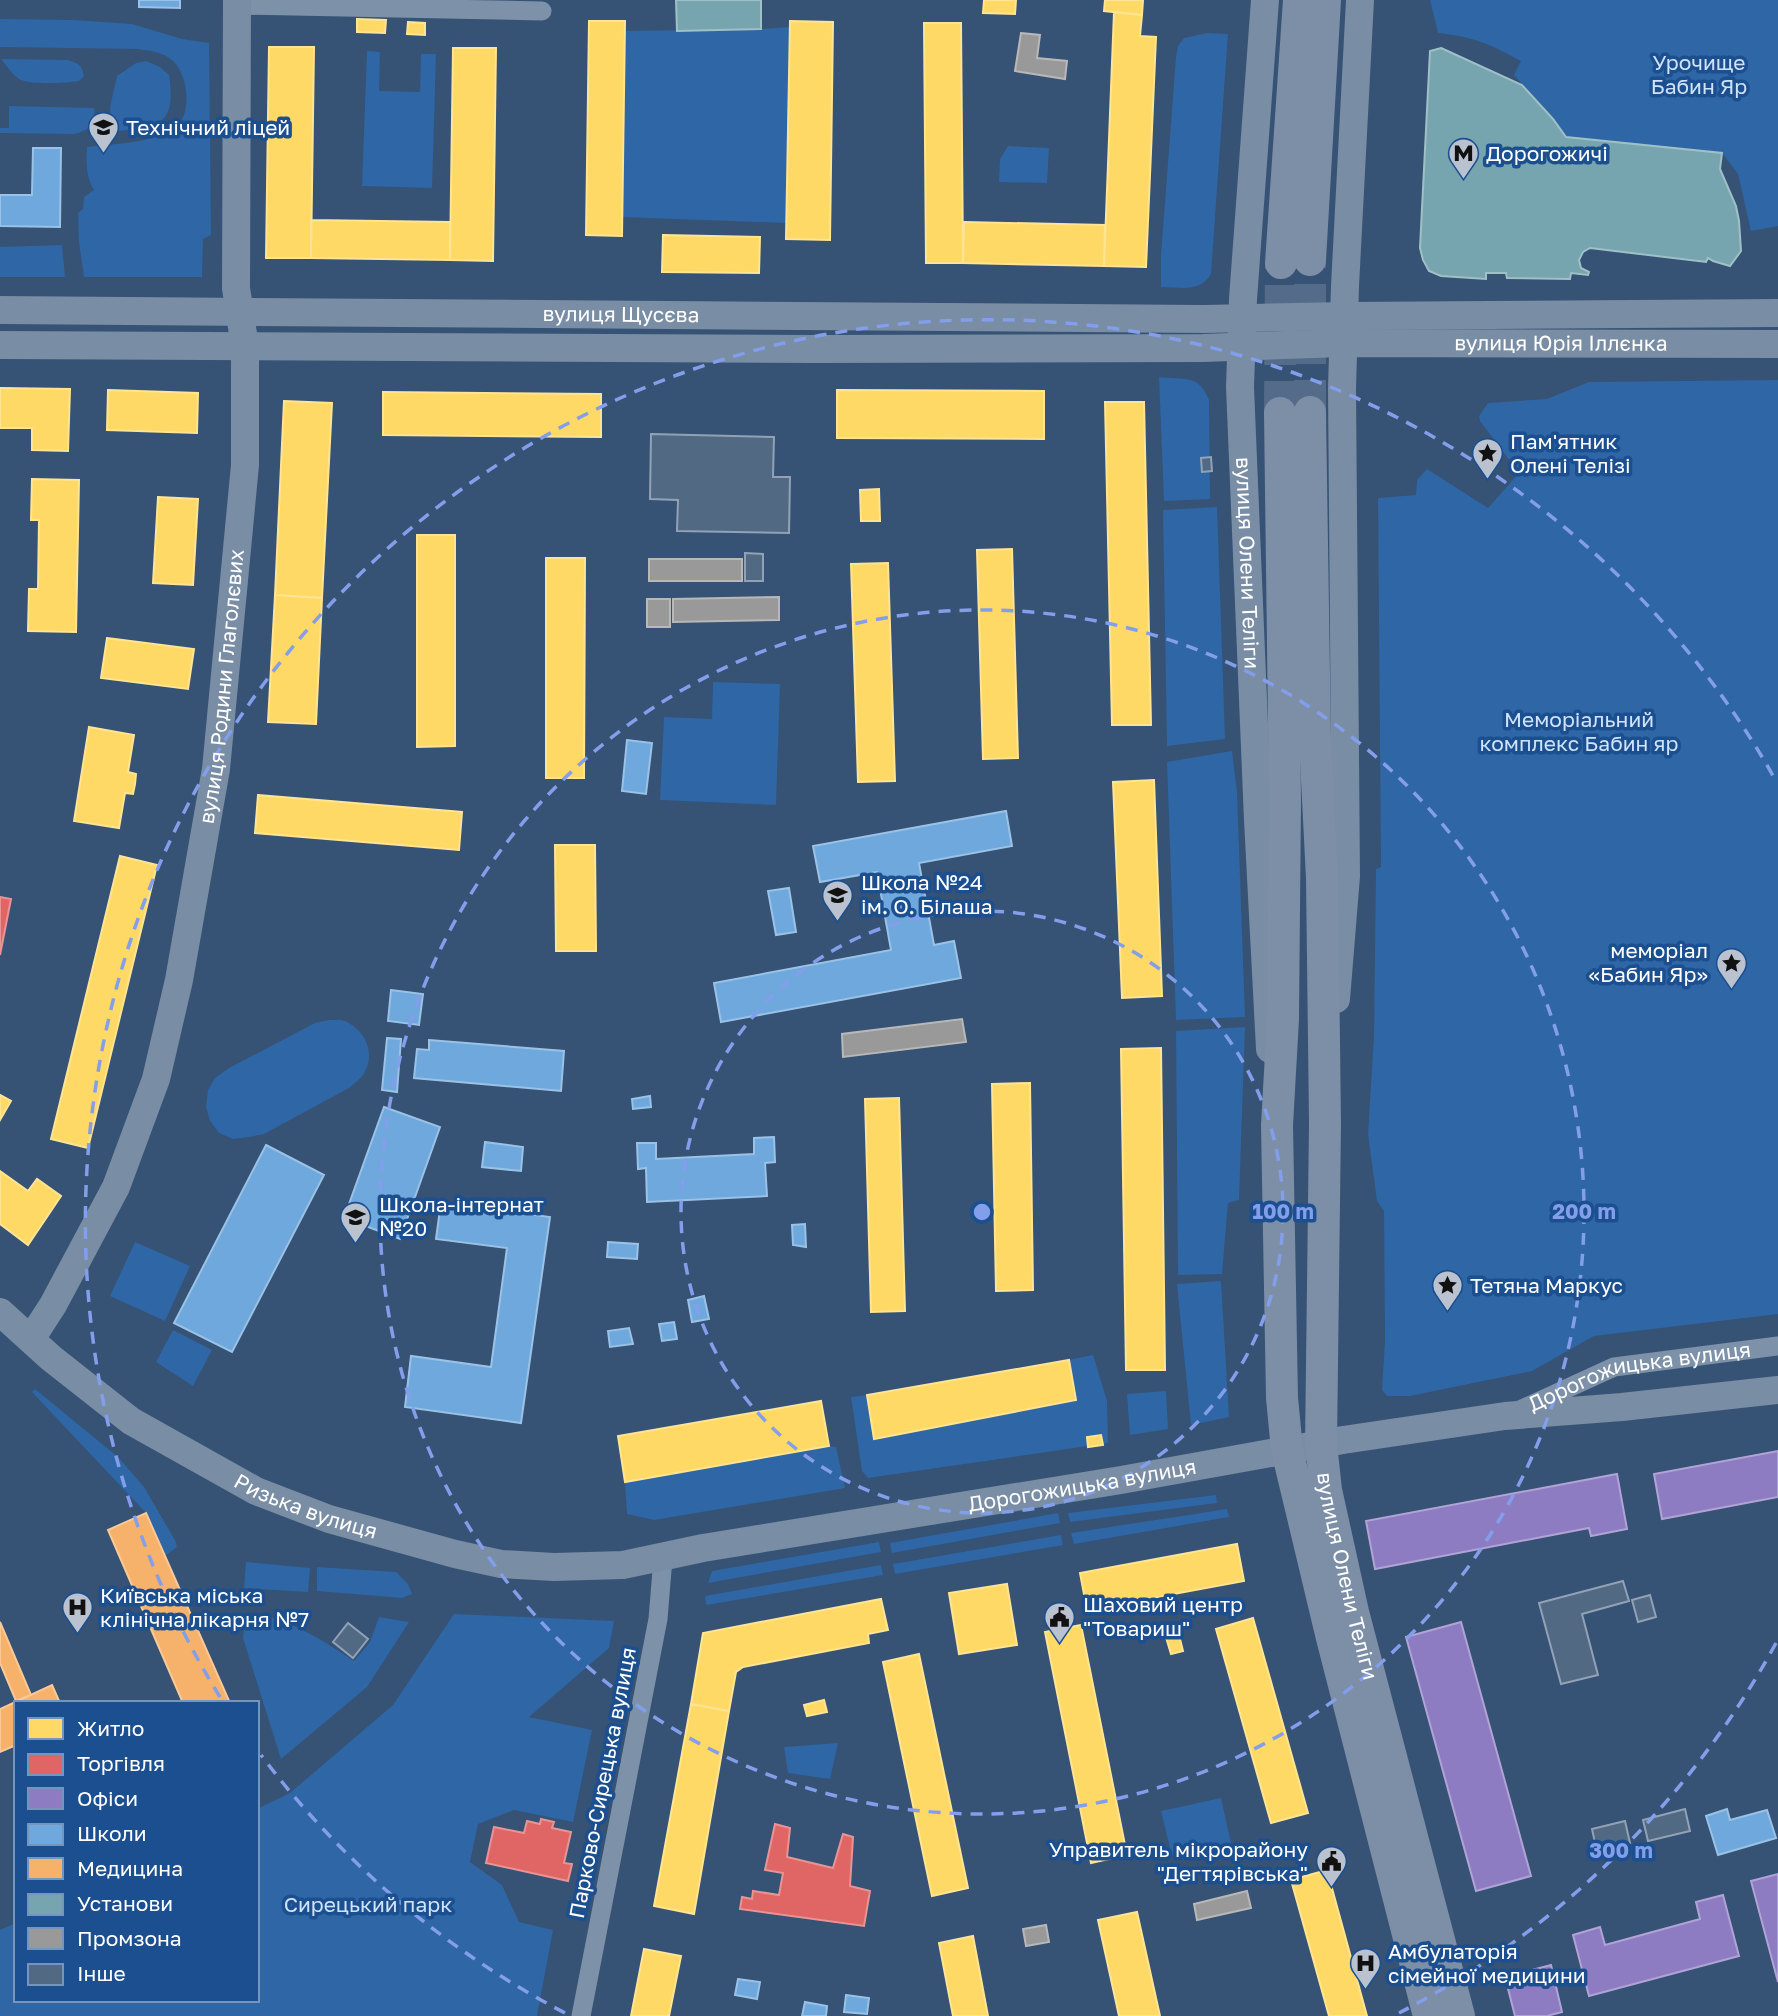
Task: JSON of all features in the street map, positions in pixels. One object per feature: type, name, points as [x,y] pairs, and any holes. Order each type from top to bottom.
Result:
[{"type":"main road","name":"вулиця Олени Теліги","points":[[1265,0],[1242,318],[1240,387],[1254,745],[1268,1022],[1277,1125],[1282,1398],[1287,1450],[1332,1638],[1429,2016]]},
{"type":"main road","points":[[1299,0],[1295,261],[1325,0]]},
{"type":"main road","name":"вулиця Олени Теліги","points":[[1325,1124],[1346,876],[1342,388],[1360,0]]},
{"type":"main road","name":"вулиця Родини Глаголєвих","points":[[31,1339],[53,1305],[116,1187],[156,1079],[179,980],[216,769],[245,465],[245,346],[236,288],[237,3]]},
{"type":"main road","name":"вулиця Щусєва","points":[[0,310],[1242,318],[1343,330]]},
{"type":"main road","name":"вулиця Юрія Іллєнка","points":[[1343,330],[1778,313]]},
{"type":"main road","name":"вулиця Щусєва","points":[[0,345],[1203,348],[1241,346],[1343,330]]},
{"type":"main road","name":"вулиця Юрія Іллєнка","points":[[1343,330],[1778,344]]},
{"type":"main road","name":"вулиця Олени Теліги","points":[[1277,1125],[1283,1019],[1285,801],[1295,412],[1322,878],[1325,1124],[1321,1444],[1326,1490],[1350,1599],[1459,2016]]},
{"type":"main road","name":"Ризька вулиця","points":[[0,1312],[131,1421],[256,1491],[329,1519],[431,1548],[501,1564],[595,1567],[663,1558]]},
{"type":"main road","name":"Дорогожицька вулиця","points":[[663,1558],[703,1548],[1121,1480],[1321,1444],[1505,1416],[1622,1407],[1778,1390]]},
{"type":"street","points":[[237,3],[542,10]]},
{"type":"street","name":"Дорогожицька вулиця","points":[[1505,1416],[1614,1367],[1778,1346]]},
{"type":"street","name":"Парково-Сирецька вулиця","points":[[581,2016],[658,1619],[663,1558]]},
{"type":"green space","name":"Урочище Бабин Яр","points":[[1430,0],[1778,0],[1778,226],[1751,231],[1738,174],[1722,153],[1566,137],[1514,75],[1521,61],[1481,42],[1438,33]]},
{"type":"green space","points":[[0,19],[132,24],[182,39],[209,43],[211,235],[203,239],[202,277],[84,277],[79,242],[78,213],[83,209],[84,197],[94,190],[88,175],[87,147],[153,138],[179,124],[186,107],[186,98],[183,78],[174,62],[162,54],[138,49],[0,47]]},
{"type":"green space","points":[[790,27],[786,223],[622,217],[624,31]]},
{"type":"green space","points":[[1207,33],[1228,34],[1211,274],[1195,286],[1161,287],[1176,57],[1178,46],[1184,38]]},
{"type":"green space","points":[[367,51],[380,52],[379,91],[420,92],[421,54],[436,54],[432,188],[362,186]]},
{"type":"green space","points":[[1,59],[68,60],[79,65],[84,76],[73,82],[27,82],[15,76]]},
{"type":"green space","points":[[146,61],[160,67],[169,75],[171,93],[166,115],[152,125],[111,132],[110,107],[117,76],[136,63]]},
{"type":"green space","points":[[9,106],[94,108],[94,118],[88,128],[74,134],[0,133],[0,128],[9,128]]},
{"type":"green space","points":[[1008,146],[1049,148],[1047,183],[999,182],[1000,159]]},
{"type":"green space","points":[[62,245],[65,277],[0,277],[0,247]]},
{"type":"green space","points":[[1159,377],[1196,382],[1209,400],[1210,499],[1164,501]]},
{"type":"green space","name":"Меморіальний комплекс Бабин яр","points":[[1778,380],[1778,1314],[1594,1336],[1532,1371],[1410,1396],[1387,1396],[1382,1390],[1385,1341],[1384,1211],[1377,1201],[1368,1134],[1374,1036],[1376,869],[1381,867],[1378,498],[1416,495],[1417,480],[1427,469],[1488,508],[1519,473],[1480,421],[1479,416],[1488,403],[1547,399],[1589,382]]},
{"type":"green space","points":[[1217,507],[1225,739],[1167,746],[1163,510]]},
{"type":"green space","points":[[713,682],[780,684],[776,805],[660,800],[664,717],[712,719]]},
{"type":"green space","points":[[1232,751],[1237,792],[1245,1017],[1176,1020],[1167,762]]},
{"type":"green space","points":[[343,1020],[362,1034],[368,1047],[369,1060],[360,1079],[349,1088],[264,1134],[233,1139],[219,1133],[210,1121],[206,1107],[208,1090],[215,1078],[315,1023]]},
{"type":"green space","points":[[1245,1027],[1239,1200],[1228,1203],[1222,1274],[1178,1275],[1176,1031]]},
{"type":"green space","points":[[135,1242],[190,1266],[165,1321],[110,1296]]},
{"type":"green space","points":[[1221,1281],[1229,1417],[1191,1425],[1177,1284]]},
{"type":"green space","points":[[173,1330],[212,1350],[193,1386],[156,1362]]},
{"type":"green space","points":[[1093,1355],[1107,1401],[1108,1443],[868,1478],[862,1471],[851,1397],[867,1395],[875,1439],[1075,1400],[1069,1360]]},
{"type":"green space","points":[[35,1389],[118,1457],[144,1487],[177,1547],[165,1556],[146,1513],[32,1392]]},
{"type":"green space","points":[[1166,1391],[1168,1429],[1130,1435],[1127,1394]]},
{"type":"green space","points":[[829,1446],[836,1447],[845,1488],[654,1520],[627,1514],[625,1482]]},
{"type":"green space","points":[[1216,1495],[1217,1503],[1070,1522],[1068,1513]]},
{"type":"green space","points":[[1227,1509],[1229,1517],[1074,1544],[1071,1533]]},
{"type":"green space","points":[[1058,1513],[1060,1523],[892,1553],[890,1543]]},
{"type":"green space","points":[[1061,1535],[1063,1545],[895,1574],[893,1564]]},
{"type":"green space","points":[[879,1542],[881,1552],[708,1583],[712,1571]]},
{"type":"green space","points":[[246,1562],[310,1568],[308,1592],[244,1588]]},
{"type":"green space","points":[[881,1565],[883,1575],[706,1605],[705,1596]]},
{"type":"green space","points":[[317,1567],[396,1572],[408,1584],[412,1594],[402,1598],[317,1591]]},
{"type":"green space","name":"Сирецький парк","points":[[454,1614],[614,1621],[609,1648],[529,1717],[592,1730],[573,1822],[514,1810],[478,1824],[470,1862],[502,1885],[519,1922],[553,1930],[537,2016],[0,2016],[0,1930],[14,1924],[14,2002],[259,2002],[259,1808],[290,1793],[393,1705]]},
{"type":"green space","points":[[259,1615],[296,1627],[354,1661],[370,1642],[379,1617],[409,1622],[367,1687],[281,1759],[243,1638],[245,1622]]},
{"type":"green space","points":[[838,1743],[830,1779],[788,1773],[784,1747]]},
{"type":"green space","points":[[1221,1798],[1231,1843],[1172,1856],[1161,1811]]},
{"type":"building: Житло","points":[[984,0],[1016,0],[1015,14],[983,13]]},
{"type":"building: Житло","points":[[1105,0],[1143,0],[1142,15],[1104,11]]},
{"type":"building: Житло","points":[[1114,12],[1142,15],[1140,36],[1156,37],[1146,267],[1104,266]]},
{"type":"building: Житло","points":[[357,19],[386,20],[385,33],[357,32]]},
{"type":"building: Житло","points":[[589,21],[625,21],[622,236],[586,235]]},
{"type":"building: Житло","points":[[790,21],[833,22],[830,240],[786,239]]},
{"type":"building: Житло","points":[[408,22],[425,23],[425,35],[407,34]]},
{"type":"building: Житло","points":[[924,23],[961,23],[963,263],[926,263]]},
{"type":"building: Житло","points":[[269,47],[314,47],[311,258],[266,258]]},
{"type":"building: Житло","points":[[453,48],[496,48],[493,261],[450,260]]},
{"type":"building: Житло","points":[[311,220],[450,222],[450,260],[311,258]]},
{"type":"building: Житло","points":[[964,222],[1105,225],[1104,266],[963,263]]},
{"type":"building: Житло","points":[[663,235],[760,237],[759,273],[662,272]]},
{"type":"building: Житло","points":[[0,388],[70,389],[68,451],[32,450],[32,428],[0,428]]},
{"type":"building: Житло","points":[[108,390],[198,393],[197,433],[107,430]]},
{"type":"building: Житло","points":[[837,390],[1044,391],[1044,439],[837,438]]},
{"type":"building: Житло","points":[[383,392],[601,394],[601,437],[383,435]]},
{"type":"building: Житло","points":[[284,401],[332,403],[322,598],[275,595]]},
{"type":"building: Житло","points":[[1105,402],[1144,402],[1151,725],[1112,725]]},
{"type":"building: Житло","points":[[32,479],[79,480],[76,632],[28,631],[29,589],[38,589],[39,520],[31,520]]},
{"type":"building: Житло","points":[[879,489],[880,521],[861,521],[860,490]]},
{"type":"building: Житло","points":[[158,497],[198,499],[193,585],[153,583]]},
{"type":"building: Житло","points":[[417,535],[455,535],[455,746],[417,747]]},
{"type":"building: Житло","points":[[1012,549],[1018,758],[983,759],[977,550]]},
{"type":"building: Житло","points":[[546,558],[585,558],[584,778],[546,778]]},
{"type":"building: Житло","points":[[888,563],[895,781],[858,782],[851,564]]},
{"type":"building: Житло","points":[[275,595],[322,598],[316,724],[268,722]]},
{"type":"building: Житло","points":[[107,638],[194,649],[188,689],[101,678]]},
{"type":"building: Житло","points":[[89,727],[134,735],[128,772],[136,774],[135,784],[133,794],[125,793],[119,828],[74,821]]},
{"type":"building: Житло","points":[[1154,780],[1162,996],[1122,998],[1113,782]]},
{"type":"building: Житло","points":[[258,795],[462,812],[459,850],[255,833]]},
{"type":"building: Житло","points":[[555,845],[595,845],[596,951],[556,951]]},
{"type":"building: Житло","points":[[120,856],[157,865],[88,1148],[51,1139]]},
{"type":"building: Житло","points":[[1161,1048],[1165,1370],[1126,1370],[1121,1049]]},
{"type":"building: Житло","points":[[1030,1083],[1033,1290],[996,1291],[992,1084]]},
{"type":"building: Житло","points":[[0,1095],[11,1101],[0,1120]]},
{"type":"building: Житло","points":[[899,1098],[905,1311],[871,1312],[865,1099]]},
{"type":"building: Житло","points":[[0,1171],[28,1191],[37,1179],[61,1196],[28,1245],[0,1224]]},
{"type":"building: Житло","points":[[1069,1360],[1076,1400],[874,1439],[867,1395]]},
{"type":"building: Житло","points":[[821,1401],[829,1446],[625,1482],[618,1436]]},
{"type":"building: Житло","points":[[1101,1435],[1103,1445],[1088,1447],[1087,1437]]},
{"type":"building: Житло","points":[[1237,1544],[1244,1581],[1087,1610],[1080,1573]]},
{"type":"building: Житло","points":[[1007,1584],[1017,1645],[959,1654],[949,1593]]},
{"type":"building: Житло","points":[[881,1599],[888,1630],[868,1634],[869,1643],[743,1667],[736,1672],[729,1711],[691,1704],[703,1633]]},
{"type":"building: Житло","points":[[1253,1618],[1308,1813],[1271,1823],[1216,1629]]},
{"type":"building: Житло","points":[[1081,1625],[1127,1855],[1091,1863],[1045,1632]]},
{"type":"building: Житло","points":[[1178,1631],[1183,1651],[1171,1654],[1165,1634]]},
{"type":"building: Житло","points":[[919,1654],[968,1888],[932,1896],[883,1662]]},
{"type":"building: Житло","points":[[824,1700],[827,1712],[807,1716],[804,1705]]},
{"type":"building: Житло","points":[[691,1704],[729,1711],[694,1914],[654,1906]]},
{"type":"building: Житло","points":[[1327,1870],[1367,2016],[1329,2016],[1291,1880]]},
{"type":"building: Житло","points":[[1137,1912],[1160,2016],[1119,2016],[1098,1920]]},
{"type":"building: Житло","points":[[973,1936],[988,2016],[953,2016],[939,1943]]},
{"type":"building: Житло","points":[[644,1949],[681,1956],[669,2016],[631,2016]]},
{"type":"building: Торгівля","points":[[0,897],[11,899],[0,955]]},
{"type":"building: Торгівля","points":[[541,1819],[554,1822],[552,1828],[571,1832],[564,1863],[572,1864],[568,1881],[486,1863],[494,1827],[524,1833],[527,1821],[540,1824]]},
{"type":"building: Торгівля","points":[[775,1824],[790,1828],[787,1857],[833,1868],[843,1834],[853,1837],[850,1886],[870,1891],[864,1926],[740,1909],[742,1897],[752,1899],[753,1891],[779,1895],[783,1873],[765,1870]]},
{"type":"building: Офіси","points":[[1778,1451],[1778,1497],[1662,1519],[1654,1474]]},
{"type":"building: Офіси","points":[[1617,1474],[1627,1529],[1591,1536],[1589,1528],[1375,1569],[1366,1521]]},
{"type":"building: Офіси","points":[[1461,1622],[1531,1876],[1476,1891],[1406,1637]]},
{"type":"building: Офіси","points":[[1778,1874],[1778,1982],[1751,1881]]},
{"type":"building: Офіси","points":[[1723,1895],[1739,1956],[1589,1996],[1573,1935],[1600,1927],[1605,1945],[1700,1919],[1696,1902]]},
{"type":"building: Офіси","points":[[1551,1965],[1562,2012],[1547,2016],[1515,2016],[1505,1977]]},
{"type":"building: Школи","points":[[139,0],[180,0],[180,8],[139,7]]},
{"type":"building: Школи","points":[[33,148],[61,148],[60,227],[0,226],[0,195],[32,195]]},
{"type":"building: Школи","points":[[627,740],[652,743],[646,794],[622,791]]},
{"type":"building: Школи","points":[[1006,811],[1012,846],[919,863],[934,945],[954,941],[961,978],[721,1022],[714,983],[891,950],[877,872],[820,882],[813,846]]},
{"type":"building: Школи","points":[[789,888],[796,932],[776,935],[768,891]]},
{"type":"building: Школи","points":[[391,990],[423,994],[419,1025],[388,1021]]},
{"type":"building: Школи","points":[[387,1038],[401,1039],[397,1092],[382,1090]]},
{"type":"building: Школи","points":[[429,1040],[564,1051],[561,1091],[414,1078],[417,1049],[429,1050]]},
{"type":"building: Школи","points":[[650,1096],[651,1107],[633,1109],[632,1099]]},
{"type":"building: Школи","points":[[384,1107],[440,1127],[400,1239],[344,1218]]},
{"type":"building: Школи","points":[[774,1137],[775,1162],[765,1163],[767,1196],[647,1202],[646,1168],[638,1169],[637,1143],[656,1143],[656,1159],[754,1154],[754,1138]]},
{"type":"building: Школи","points":[[485,1142],[523,1147],[521,1171],[482,1167]]},
{"type":"building: Школи","points":[[266,1145],[324,1175],[232,1352],[174,1323]]},
{"type":"building: Школи","points":[[441,1202],[550,1217],[521,1423],[405,1407],[411,1356],[491,1367],[507,1248],[436,1239]]},
{"type":"building: Школи","points":[[805,1224],[806,1247],[793,1245],[792,1225]]},
{"type":"building: Школи","points":[[608,1242],[638,1244],[637,1259],[607,1257]]},
{"type":"building: Школи","points":[[704,1296],[709,1319],[692,1322],[688,1300]]},
{"type":"building: Школи","points":[[674,1322],[677,1339],[662,1341],[659,1324]]},
{"type":"building: Школи","points":[[629,1328],[633,1344],[610,1347],[608,1331]]},
{"type":"building: Школи","points":[[1727,1809],[1730,1820],[1767,1810],[1776,1838],[1718,1855],[1706,1816]]},
{"type":"building: Школи","points":[[738,1979],[760,1982],[757,1999],[735,1995]]},
{"type":"building: Школи","points":[[846,1995],[869,1998],[867,2014],[844,2012]]},
{"type":"building: Школи","points":[[805,2002],[827,2006],[826,2016],[802,2016]]},
{"type":"building: Медицина","points":[[146,1513],[229,1701],[182,1701],[108,1530]]},
{"type":"building: Медицина","points":[[0,1622],[31,1695],[16,1701],[0,1663]]},
{"type":"building: Медицина","points":[[52,1685],[59,1701],[17,1701]]},
{"type":"building: Медицина","points":[[14,1703],[14,1746],[0,1752],[0,1709]]},
{"type":"building: Установи","points":[[676,0],[761,0],[761,29],[677,31]]},
{"type":"building: Установи","name":"Дорогожичі","points":[[1441,48],[1522,85],[1566,137],[1722,153],[1720,169],[1736,206],[1741,251],[1730,266],[1708,258],[1706,262],[1590,248],[1583,252],[1579,260],[1581,268],[1589,272],[1588,275],[1571,273],[1570,279],[1507,278],[1506,273],[1486,273],[1486,279],[1441,276],[1429,271],[1420,248],[1430,51]]},
{"type":"building: Промзона","points":[[1021,33],[1040,35],[1037,58],[1067,61],[1065,79],[1015,71]]},
{"type":"building: Промзона","points":[[649,559],[742,559],[742,581],[649,581]]},
{"type":"building: Промзона","points":[[779,597],[779,620],[673,622],[673,599]]},
{"type":"building: Промзона","points":[[647,599],[670,599],[670,627],[647,627]]},
{"type":"building: Промзона","points":[[962,1019],[966,1042],[843,1057],[842,1034]]},
{"type":"building: Промзона","points":[[1247,1891],[1251,1908],[1197,1920],[1194,1904]]},
{"type":"building: Промзона","points":[[1046,1925],[1049,1942],[1026,1946],[1023,1929]]},
{"type":"building: Інше","points":[[651,434],[774,437],[773,477],[790,477],[789,533],[677,531],[678,500],[650,499]]},
{"type":"building: Інше","points":[[1211,457],[1212,471],[1202,472],[1201,458]]},
{"type":"building: Інше","points":[[745,553],[763,554],[763,581],[745,581]]},
{"type":"building: Інше","points":[[1623,1581],[1629,1601],[1582,1614],[1598,1675],[1561,1684],[1539,1603]]},
{"type":"building: Інше","points":[[1650,1595],[1656,1617],[1638,1622],[1632,1600]]},
{"type":"building: Інше","points":[[348,1623],[368,1639],[353,1658],[333,1642]]},
{"type":"building: Інше","points":[[1685,1809],[1690,1831],[1648,1841],[1643,1820]]},
{"type":"building: Інше","points":[[1625,1821],[1630,1843],[1597,1852],[1592,1829]]},
{"type":"tunnel","points":[[1310,260],[1310,412]]},
{"type":"tunnel","points":[[1280,413],[1281,263]]},
{"type":"place","name":"Технічний ліцей","points":[[103,155]]},
{"type":"place","name":"Дорогожичі","points":[[1463,181]]},
{"type":"place","name":"Пам'ятник Олені Телізі","points":[[1487,481]]},
{"type":"place","name":"Школа №24 ім. О. Білаша","points":[[838,922]]},
{"type":"place","name":"меморіал «Бабин Яр»","points":[[1731,990]]},
{"type":"place","name":"Школа-інтернат №20","points":[[356,1244]]},
{"type":"place","name":"Тетяна Маркус","points":[[1447,1313]]},
{"type":"place","name":"Київська міська клінічна лікарня №7","points":[[77,1635]]},
{"type":"place","name":"Шаховий центр \"Товариш\"","points":[[1060,1644]]},
{"type":"place","name":"Управитель мікрорайону \"Дегтярівська\"","points":[[1331,1889]]},
{"type":"place","name":"Амбулаторія сімейної медицини","points":[[1365,1991]]}]
